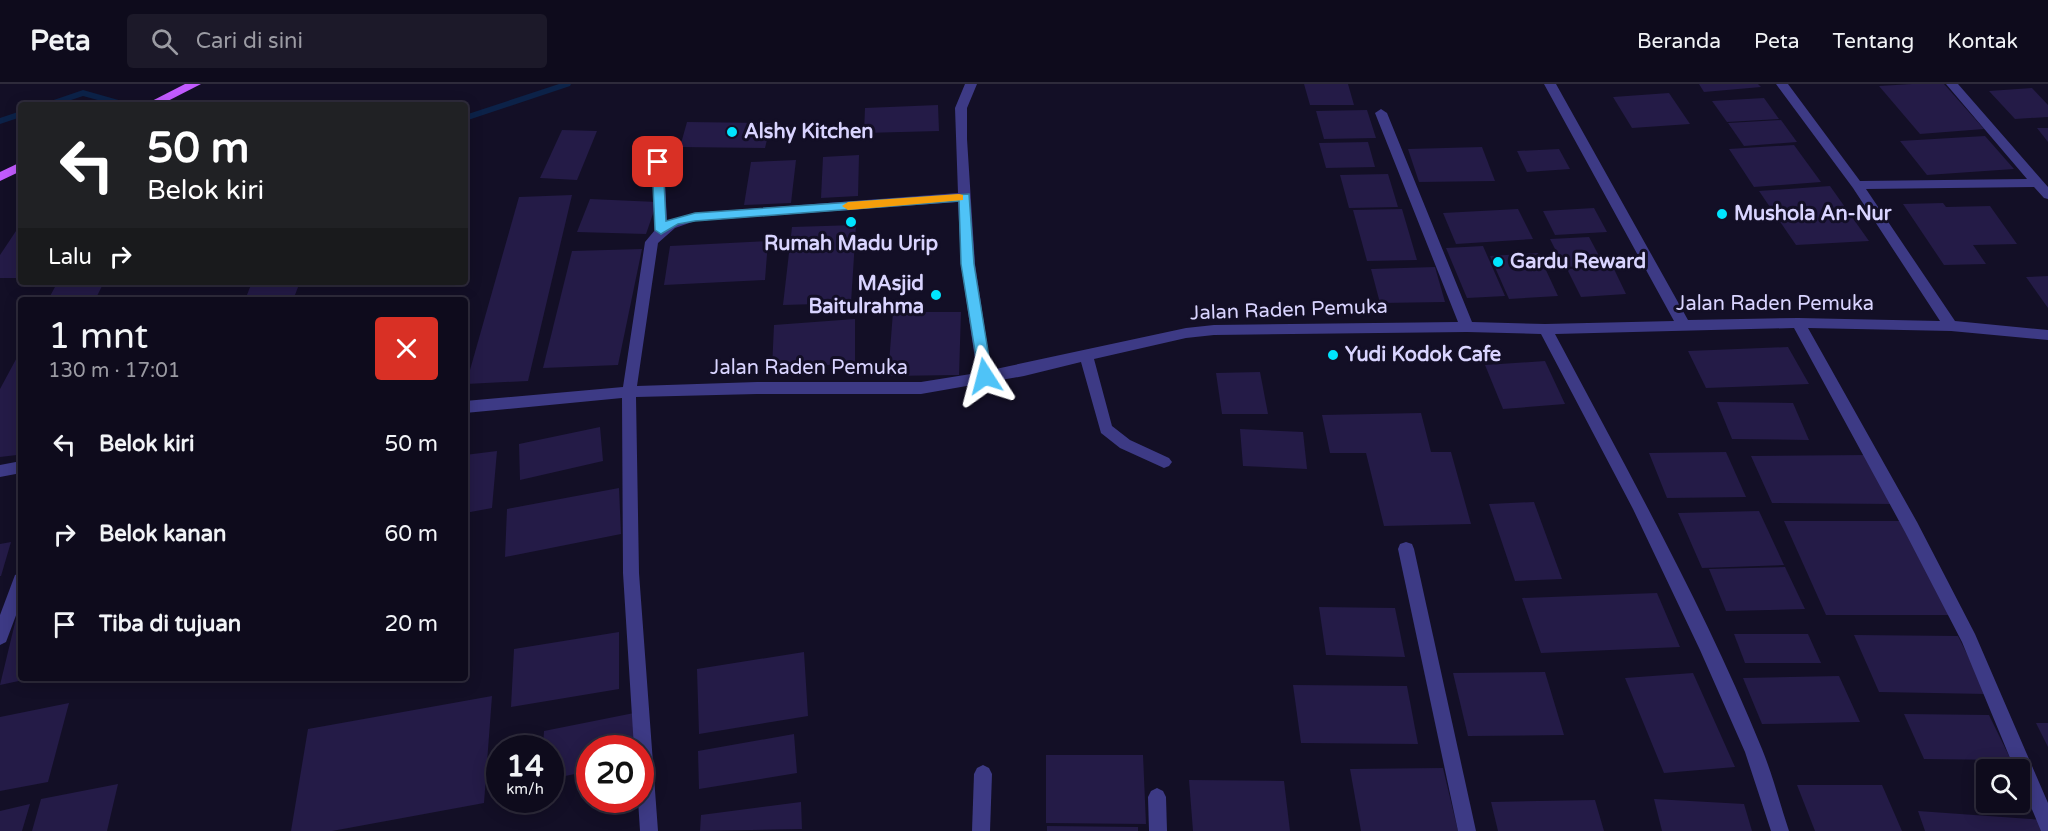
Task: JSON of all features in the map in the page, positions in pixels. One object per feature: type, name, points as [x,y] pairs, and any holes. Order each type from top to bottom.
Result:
[{"type":"main road","points":[[156,102],[195,84]]},
{"type":"main road","points":[[0,177],[18,168]]},
{"type":"street","points":[[970,84],[961,108],[964,197],[968,264],[985,376]]},
{"type":"street","points":[[1550,84],[1683,324]]},
{"type":"street","points":[[1782,84],[1857,185],[1951,326]]},
{"type":"street","points":[[1952,84],[2048,195]]},
{"type":"street","points":[[1381,113],[1467,327]]},
{"type":"street","points":[[658,162],[661,230]]},
{"type":"street","points":[[1857,185],[2038,183]]},
{"type":"street","points":[[649,831],[631,573],[629,392],[652,242],[661,230],[674,221],[695,217],[964,197]]},
{"type":"street","points":[[1798,323],[1911,526],[1969,639],[2048,825]]},
{"type":"street","name":"Jalan Raden Pemuka","points":[[468,407],[629,392],[757,388],[921,388],[1086,356],[1186,333],[1214,330],[1467,327],[1545,329],[1798,323],[1951,326],[2048,335]]},
{"type":"street","points":[[1545,329],[1639,506],[1707,646],[1754,751],[1780,831]]},
{"type":"street","points":[[1086,356],[1106,429],[1113,437],[1125,444],[1164,462]]},
{"type":"street","points":[[0,471],[18,468]]},
{"type":"street","points":[[1406,549],[1467,831]]},
{"type":"street","points":[[0,637],[18,588]]},
{"type":"street","points":[[981,831],[983,774]]},
{"type":"street","points":[[1157,797],[1158,831]]},
{"type":"building","points":[[1304,84],[1348,84],[1354,105],[1310,105]]},
{"type":"building","points":[[1699,84],[1758,84],[1761,87],[1704,92]]},
{"type":"building","points":[[1944,84],[1984,129],[1920,134],[1879,86]]},
{"type":"building","points":[[2032,88],[2048,105],[2048,117],[2015,119],[1989,91]]},
{"type":"building","points":[[1669,93],[1690,124],[1632,128],[1613,97]]},
{"type":"building","points":[[1764,98],[1779,119],[1727,122],[1712,101]]},
{"type":"building","points":[[938,105],[939,131],[864,133],[865,108]]},
{"type":"building","points":[[1367,110],[1376,138],[1324,139],[1316,111]]},
{"type":"building","points":[[1781,120],[1797,142],[1744,146],[1728,123]]},
{"type":"building","points":[[687,122],[771,123],[765,148],[680,147]]},
{"type":"building","points":[[2037,128],[2048,128],[2048,142]]},
{"type":"building","points":[[562,130],[597,131],[577,180],[540,178]]},
{"type":"building","points":[[1985,136],[2014,169],[1927,175],[1900,141]]},
{"type":"building","points":[[1368,142],[1375,167],[1326,168],[1319,143]]},
{"type":"building","points":[[1794,145],[1821,182],[1754,187],[1729,149]]},
{"type":"building","points":[[1482,147],[1495,181],[1419,182],[1408,149]]},
{"type":"building","points":[[1559,149],[1570,169],[1527,172],[1517,151]]},
{"type":"building","points":[[859,155],[858,196],[821,198],[823,157]]},
{"type":"building","points":[[796,160],[791,203],[744,205],[751,162]]},
{"type":"building","points":[[1388,174],[1398,207],[1349,208],[1340,175]]},
{"type":"building","points":[[1830,186],[1869,241],[1796,245],[1759,191]]},
{"type":"building","points":[[572,195],[528,381],[468,384],[468,377],[519,197]]},
{"type":"building","points":[[590,199],[657,202],[646,234],[577,232]]},
{"type":"building","points":[[1943,203],[1946,207],[1990,206],[2017,244],[1973,245],[1986,264],[1944,265],[1903,204]]},
{"type":"building","points":[[1594,208],[1607,232],[1555,235],[1543,211]]},
{"type":"building","points":[[1402,209],[1417,260],[1367,261],[1353,210]]},
{"type":"building","points":[[1518,209],[1533,239],[1456,244],[1443,213]]},
{"type":"building","points":[[856,225],[851,303],[783,305],[792,227]]},
{"type":"building","points":[[18,228],[18,278],[0,278],[0,255]]},
{"type":"building","points":[[1589,237],[1604,265],[1564,267],[1550,239]]},
{"type":"building","points":[[768,241],[765,280],[664,285],[670,246]]},
{"type":"building","points":[[1483,246],[1505,296],[1467,298],[1446,248]]},
{"type":"building","points":[[642,249],[618,365],[543,368],[572,251]]},
{"type":"building","points":[[1538,253],[1558,296],[1509,299],[1490,256]]},
{"type":"building","points":[[1435,267],[1445,302],[1380,303],[1371,269]]},
{"type":"building","points":[[1613,267],[1626,294],[1581,297],[1567,269]]},
{"type":"building","points":[[2048,276],[2048,308],[2026,277]]},
{"type":"building","points":[[56,285],[102,285],[96,297],[50,297]]},
{"type":"building","points":[[251,285],[299,285],[294,297],[246,297]]},
{"type":"building","points":[[893,312],[961,312],[959,375],[888,376]]},
{"type":"building","points":[[855,319],[855,363],[772,369],[774,325]]},
{"type":"building","points":[[1788,347],[1809,384],[1706,388],[1688,351]]},
{"type":"building","points":[[18,356],[17,455],[0,457],[0,389]]},
{"type":"building","points":[[1545,361],[1565,404],[1503,409],[1485,365]]},
{"type":"building","points":[[1260,372],[1268,414],[1222,414],[1216,373]]},
{"type":"building","points":[[1717,402],[1793,403],[1809,440],[1732,439]]},
{"type":"building","points":[[1421,413],[1431,452],[1451,452],[1471,524],[1384,526],[1366,453],[1330,453],[1322,415]]},
{"type":"building","points":[[600,427],[603,461],[520,480],[519,444]]},
{"type":"building","points":[[1240,429],[1303,432],[1307,469],[1243,466]]},
{"type":"building","points":[[497,451],[492,508],[468,512],[468,455]]},
{"type":"building","points":[[1726,452],[1746,497],[1667,498],[1649,453]]},
{"type":"building","points":[[1867,455],[1892,504],[1772,503],[1751,456]]},
{"type":"building","points":[[619,488],[621,534],[505,557],[507,509]]},
{"type":"building","points":[[1534,502],[1562,579],[1515,581],[1489,504]]},
{"type":"building","points":[[1759,511],[1784,565],[1702,568],[1678,513]]},
{"type":"building","points":[[1784,521],[1902,521],[1951,615],[1826,615]]},
{"type":"building","points":[[11,542],[1,576],[0,576],[0,544]]},
{"type":"building","points":[[1785,567],[1805,609],[1726,611],[1709,569]]},
{"type":"building","points":[[1657,593],[1680,647],[1541,653],[1522,598]]},
{"type":"building","points":[[1319,607],[1395,608],[1405,657],[1326,655]]},
{"type":"building","points":[[18,610],[19,681],[0,685]]},
{"type":"building","points":[[619,632],[619,689],[511,707],[514,649]]},
{"type":"building","points":[[1734,634],[1808,634],[1821,663],[1745,663]]},
{"type":"building","points":[[1854,635],[1958,636],[1987,694],[1879,692]]},
{"type":"building","points":[[804,652],[808,716],[699,734],[697,669]]},
{"type":"building","points":[[1545,672],[1564,735],[1468,736],[1453,673]]},
{"type":"building","points":[[1693,673],[1735,767],[1664,773],[1625,678]]},
{"type":"building","points":[[1839,676],[1860,722],[1762,724],[1743,678]]},
{"type":"building","points":[[1293,685],[1407,686],[1418,744],[1301,743]]},
{"type":"building","points":[[492,696],[489,735],[486,735],[484,803],[332,831],[291,831],[308,729]]},
{"type":"building","points":[[69,703],[48,782],[0,791],[0,717]]},
{"type":"building","points":[[634,713],[635,735],[576,735],[576,774],[564,776],[564,735],[544,735],[544,731]]},
{"type":"building","points":[[1904,714],[1989,715],[2011,759],[1976,760],[1924,759]]},
{"type":"building","points":[[2036,723],[2048,723],[2048,747]]},
{"type":"building","points":[[794,734],[797,773],[699,789],[698,751]]},
{"type":"building","points":[[1046,755],[1143,755],[1146,824],[1046,823]]},
{"type":"building","points":[[1443,768],[1458,831],[1361,831],[1350,769]]},
{"type":"building","points":[[1189,780],[1284,781],[1290,831],[1193,831]]},
{"type":"building","points":[[118,784],[107,831],[32,831],[41,799]]},
{"type":"building","points":[[1797,785],[1882,785],[1902,831],[1815,831]]},
{"type":"building","points":[[1654,799],[1744,804],[1752,831],[1662,831]]},
{"type":"building","points":[[1595,800],[1604,831],[1498,831],[1491,802]]},
{"type":"building","points":[[801,802],[802,829],[700,831],[701,815]]},
{"type":"building","points":[[30,804],[22,831],[0,831],[0,811]]},
{"type":"building","points":[[1918,811],[2044,820],[2048,831],[1925,831]]},
{"type":"building","points":[[1047,826],[1138,827],[1138,831],[1047,831]]},
{"type":"waterway","points":[[468,117],[567,84]]},
{"type":"waterway","points":[[57,102],[83,93],[115,102]]},
{"type":"waterway","points":[[0,121],[18,115]]},
{"type":"slow traffic","points":[[848,206],[959,198]]},
{"type":"place","name":"Alshy Kitchen","points":[[732,132]]},
{"type":"place","name":"Mushola An-Nur","points":[[1722,214]]},
{"type":"place","name":"Rumah Madu Urip","points":[[851,222]]},
{"type":"place","name":"Gardu Reward","points":[[1498,262]]},
{"type":"place","name":"MAsjid Baitulrahma","points":[[936,295]]},
{"type":"place","name":"Yudi Kodok Cafe","points":[[1333,355]]},
{"type":"route","points":[[658,162],[661,230],[674,221],[695,217],[964,197],[968,264],[985,376]]}]
